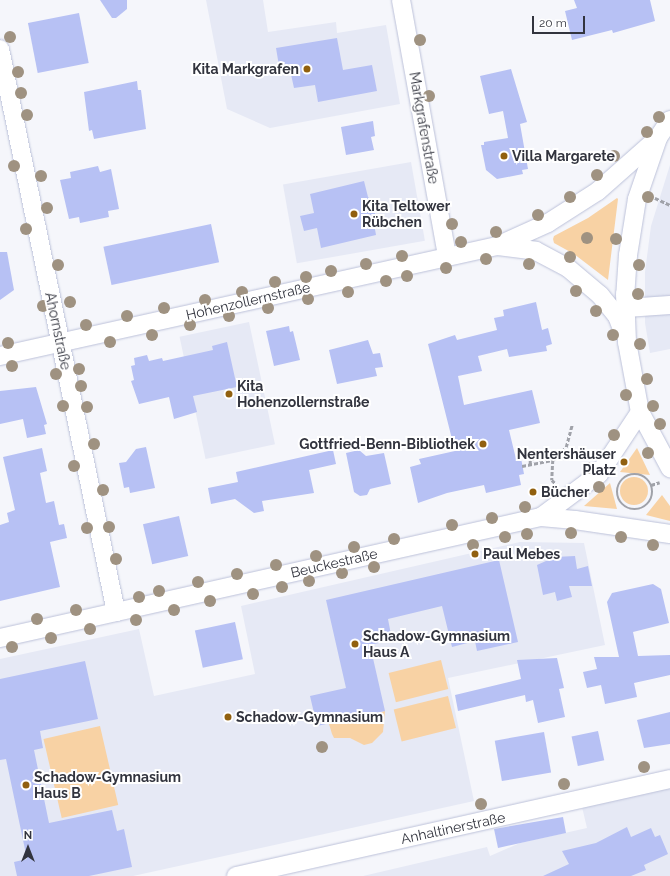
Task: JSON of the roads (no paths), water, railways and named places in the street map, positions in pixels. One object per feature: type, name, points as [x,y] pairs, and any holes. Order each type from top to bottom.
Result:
[{"type":"street","name":"Markgrafenstraße","points":[[401,0],[447,256]]},
{"type":"street","name":"Ahornstraße","points":[[0,49],[116,612]]},
{"type":"street","points":[[670,120],[658,138],[637,200],[628,255],[626,308],[627,342],[640,412],[670,468]]},
{"type":"street","name":"Hohenzollernstraße","points":[[0,356],[497,246],[548,223],[598,191],[658,138]]},
{"type":"street","name":"Hohenzollernstraße","points":[[497,246],[536,251],[568,268],[600,295],[617,316],[627,342]]},
{"type":"street","points":[[626,308],[670,305]]},
{"type":"street","points":[[541,517],[599,474],[640,412]]},
{"type":"street","name":"Beuckestraße","points":[[0,638],[541,517],[575,520],[670,534]]},
{"type":"street","name":"Anhaltinerstraße","points":[[236,876],[670,779]]},
{"type":"place","name":"Kita Markgrafen","points":[[307,69]]},
{"type":"place","name":"Villa Margarete","points":[[504,156]]},
{"type":"place","name":"Kita Teltower Rübchen","points":[[354,214]]},
{"type":"place","name":"Kita Hohenzollernstraße","points":[[229,394]]},
{"type":"place","name":"Gottfried-Benn-Bibliothek","points":[[483,444]]},
{"type":"place","name":"Nentershäuser Platz","points":[[624,462]]},
{"type":"place","name":"Bücher","points":[[533,492]]},
{"type":"place","name":"Paul Mebes","points":[[475,554]]},
{"type":"place","name":"Schadow-Gymnasium Haus A","points":[[355,644]]},
{"type":"place","name":"Schadow-Gymnasium","points":[[228,717]]},
{"type":"place","name":"Schadow-Gymnasium Haus B","points":[[26,785]]}]
